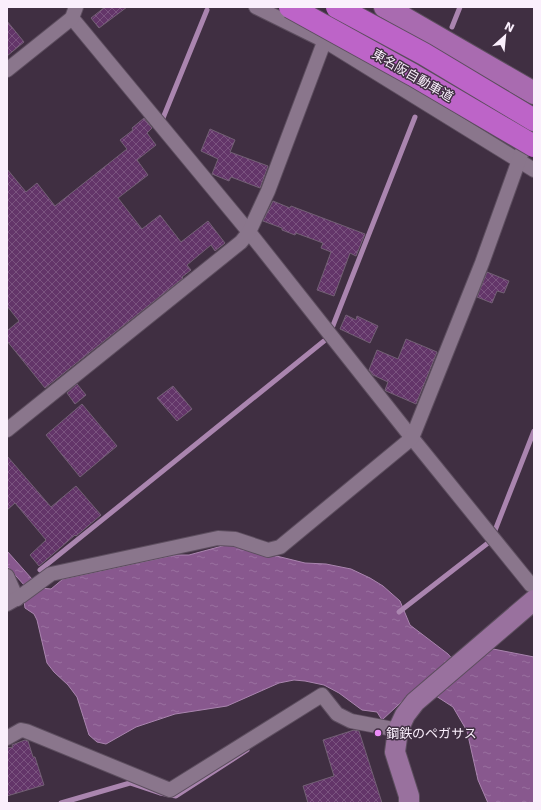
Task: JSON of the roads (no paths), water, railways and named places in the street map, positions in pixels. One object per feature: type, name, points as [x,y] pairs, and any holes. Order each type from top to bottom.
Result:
[{"type":"highway","name":"東名阪自動車道","points":[[290,7],[413,75],[526,154]]},
{"type":"highway","name":"東名阪自動車道","points":[[338,7],[424,54],[534,120]]},
{"type":"main road","points":[[385,7],[534,93]]},
{"type":"street","points":[[256,7],[325,41],[526,154],[534,170]]},
{"type":"street","points":[[7,430],[241,242],[249,232],[268,191],[338,7]]},
{"type":"street","points":[[7,70],[74,12],[412,438],[531,585],[534,586]]},
{"type":"street","points":[[7,576],[15,600],[51,574],[218,538],[235,539],[268,550],[280,547],[412,438],[526,154],[534,120]]},
{"type":"street","points":[[409,803],[409,796],[395,752],[398,730],[405,715],[415,702],[534,600]]},
{"type":"street","points":[[7,738],[21,730],[26,731],[170,790],[322,695],[337,714],[351,721],[398,730]]},
{"type":"water","points":[[226,545],[235,545],[305,563],[326,564],[351,569],[370,578],[383,586],[400,601],[410,625],[448,654],[463,671],[488,648],[534,657],[534,803],[488,803],[478,780],[467,731],[453,707],[436,696],[425,680],[382,720],[377,712],[362,710],[339,693],[324,685],[294,680],[279,683],[227,706],[175,714],[136,727],[106,744],[97,742],[89,735],[77,697],[47,663],[37,620],[34,614],[25,608],[25,586],[7,566],[7,551],[40,588],[51,589],[63,579],[175,555],[189,555]]},
{"type":"waterway","points":[[452,27],[460,7]]},
{"type":"waterway","points":[[163,118],[207,10]]},
{"type":"waterway","points":[[332,328],[415,117]]},
{"type":"waterway","points":[[40,570],[324,341]]},
{"type":"waterway","points":[[494,533],[534,431]]},
{"type":"waterway","points":[[399,612],[488,543]]},
{"type":"waterway","points":[[61,803],[130,783],[160,793],[176,796],[247,750]]},
{"type":"place","name":"鋼鉄のペガサス","points":[[378,733]]}]
